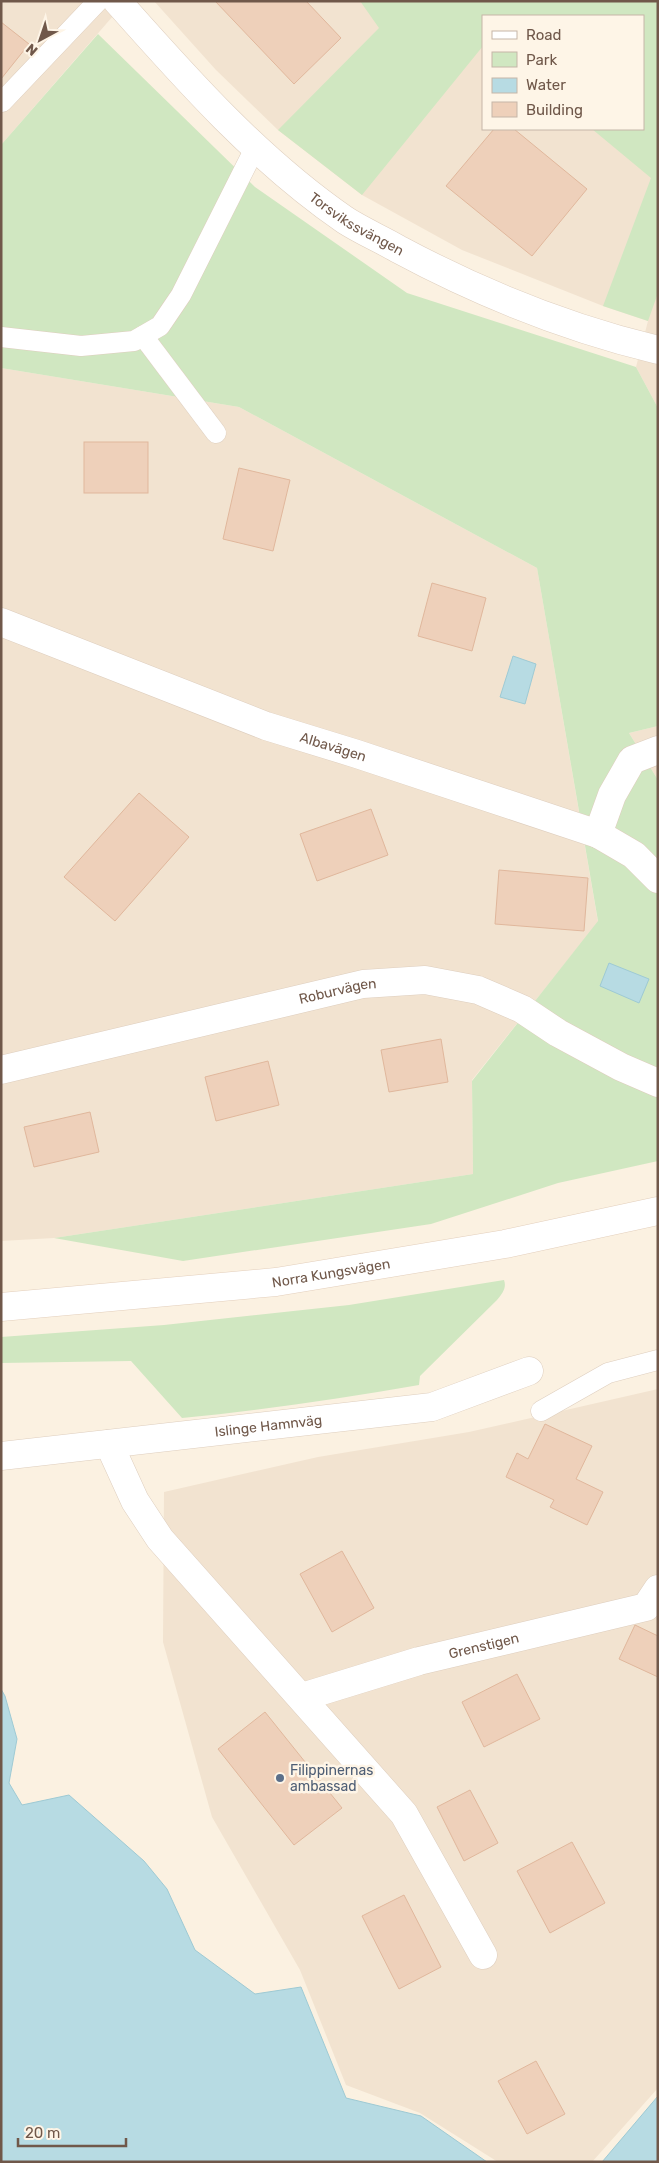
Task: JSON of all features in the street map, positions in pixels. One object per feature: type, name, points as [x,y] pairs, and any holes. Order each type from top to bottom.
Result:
[{"type":"street","name":"Torsvikssvängen","points":[[117,1],[180,72],[255,148],[302,188],[346,220],[420,261],[496,296],[614,339],[658,350]]},
{"type":"street","name":"Albavägen","points":[[1,622],[266,726],[357,754],[598,834],[634,855],[658,879]]},
{"type":"street","points":[[598,834],[612,795],[632,760],[658,750]]},
{"type":"street","name":"Roburvägen","points":[[1,1070],[363,984],[424,980],[478,990],[522,1009],[558,1032],[613,1062],[658,1083]]},
{"type":"street","name":"Norra Kungsvägen","points":[[1,1307],[276,1282],[505,1244],[658,1211]]},
{"type":"street","name":"Islinge Hamnväg","points":[[1,1456],[432,1407],[529,1371]]},
{"type":"street","points":[[109,1444],[135,1501],[160,1539],[404,1814],[483,1955]]},
{"type":"street","name":"Grenstigen","points":[[302,1697],[419,1662],[646,1607],[658,1589]]},
{"type":"lane","points":[[2,102],[98,1]]},
{"type":"lane","points":[[1,337],[82,346],[134,341],[160,326],[181,295],[255,148]]},
{"type":"lane","points":[[144,336],[216,433]]},
{"type":"lane","points":[[541,1411],[608,1373],[658,1360]]},
{"type":"shaded area","points":[[1,1],[126,1],[1,145]]},
{"type":"shaded area","points":[[154,1],[658,1],[658,408],[636,367],[648,321],[603,306],[462,250],[362,195],[278,130],[216,70]]},
{"type":"shaded area","points":[[1,368],[239,407],[537,568],[598,922],[472,1080],[473,1174],[54,1238],[1,1241]]},
{"type":"shaded area","points":[[658,726],[658,780],[629,733]]},
{"type":"shaded area","points":[[658,1389],[658,2088],[592,2162],[498,2162],[420,2113],[346,2085],[300,1970],[212,1817],[163,1642],[164,1492],[318,1457],[469,1432]]},
{"type":"green space","points":[[360,1],[658,1],[658,293],[648,321],[603,306],[651,178],[593,130],[644,130],[644,15],[482,15],[482,47],[362,195],[278,130],[379,28]]},
{"type":"green space","points":[[98,34],[255,187],[407,293],[636,367],[658,408],[658,726],[629,733],[658,780],[658,1161],[558,1183],[431,1224],[183,1261],[54,1238],[473,1174],[472,1081],[598,921],[537,568],[239,407],[1,368],[1,145]]},
{"type":"green space","points":[[504,1280],[504,1288],[499,1298],[420,1376],[419,1385],[389,1390],[300,1404],[182,1418],[131,1361],[1,1363],[1,1337],[164,1325],[349,1305]]},
{"type":"water","points":[[513,656],[536,664],[525,704],[500,697]]},
{"type":"water","points":[[609,963],[649,979],[639,1003],[600,986]]},
{"type":"water","points":[[1,1689],[5,1696],[17,1739],[9,1783],[22,1805],[69,1795],[144,1861],[167,1889],[195,1950],[255,1994],[301,1987],[346,2098],[421,2116],[487,2162],[1,2162]]},
{"type":"water","points":[[658,2096],[658,2162],[602,2162]]},
{"type":"building","points":[[215,1],[306,1],[341,38],[294,84]]},
{"type":"building","points":[[1,22],[29,44],[1,79]]},
{"type":"building","points":[[493,130],[515,130],[587,189],[532,256],[446,186]]},
{"type":"building","points":[[84,442],[148,442],[148,493],[84,493]]},
{"type":"building","points":[[239,468],[290,480],[273,551],[223,539]]},
{"type":"building","points":[[432,583],[486,598],[472,651],[418,636]]},
{"type":"building","points":[[139,793],[189,837],[115,921],[64,877]]},
{"type":"building","points":[[371,809],[388,855],[317,881],[300,834]]},
{"type":"building","points":[[499,870],[588,878],[584,931],[495,924]]},
{"type":"building","points":[[441,1039],[448,1082],[389,1092],[381,1050]]},
{"type":"building","points":[[268,1061],[279,1105],[216,1121],[205,1077]]},
{"type":"building","points":[[90,1112],[99,1152],[34,1167],[24,1127]]},
{"type":"building","points":[[545,1424],[592,1446],[576,1479],[603,1492],[587,1525],[550,1507],[554,1500],[506,1477],[517,1453],[528,1459]]},
{"type":"building","points":[[342,1551],[374,1608],[332,1632],[300,1574]]},
{"type":"building","points":[[635,1625],[658,1636],[658,1677],[619,1659]]},
{"type":"building","points":[[517,1674],[540,1719],[484,1747],[462,1702]]},
{"type":"building","name":"Filippinernas ambassad","points":[[265,1712],[342,1808],[294,1845],[218,1749]]},
{"type":"building","points":[[470,1790],[498,1843],[464,1861],[437,1807]]},
{"type":"building","points":[[572,1842],[605,1903],[550,1933],[517,1871]]},
{"type":"building","points":[[404,1895],[441,1967],[399,1989],[362,1916]]},
{"type":"building","points":[[536,2061],[565,2114],[527,2134],[498,2081]]},
{"type":"place","name":"Filippinernas ambassad","points":[[280,1778]]}]
